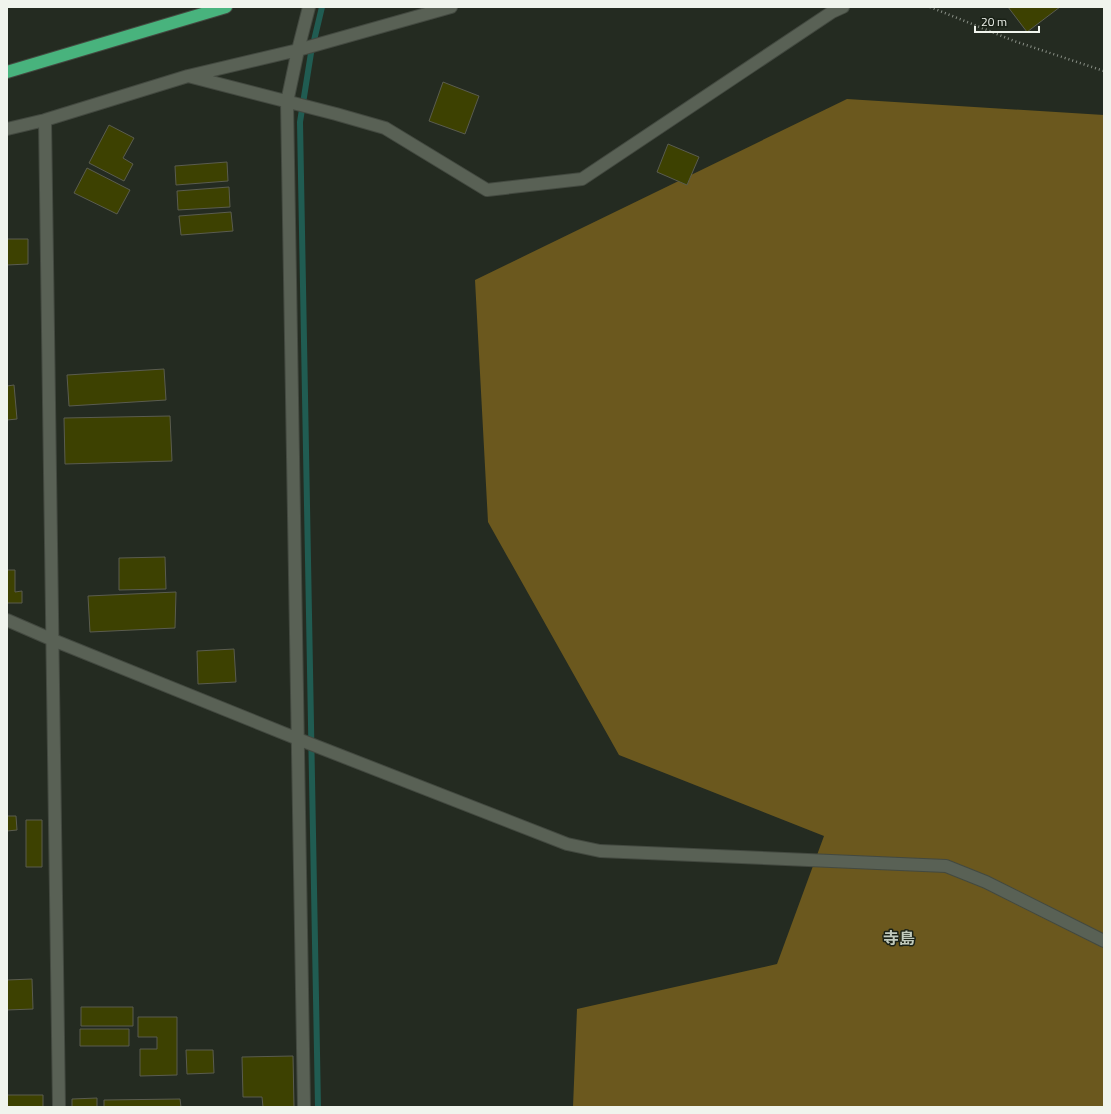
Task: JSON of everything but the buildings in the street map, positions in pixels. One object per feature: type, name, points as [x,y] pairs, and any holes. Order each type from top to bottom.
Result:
[{"type":"highway","points":[[7,72],[226,7]]},
{"type":"street","points":[[304,1107],[287,102],[309,7]]},
{"type":"street","points":[[7,129],[45,120],[188,76],[298,50],[451,7]]},
{"type":"street","points":[[188,76],[385,128],[487,190],[582,179],[832,12],[843,7]]},
{"type":"street","points":[[45,120],[59,1107]]},
{"type":"street","points":[[7,620],[298,739],[567,844],[600,851],[946,866],[986,882],[1104,942]]},
{"type":"path","points":[[930,7],[1014,42],[1104,71]]},
{"type":"shaded area","points":[[847,99],[1104,115],[1104,1107],[573,1107],[577,1009],[777,964],[824,836],[619,755],[488,522],[475,280]]},
{"type":"waterway","points":[[318,1107],[300,122],[311,53],[322,7]]},
{"type":"district","name":"寺島","points":[[899,938]]}]
